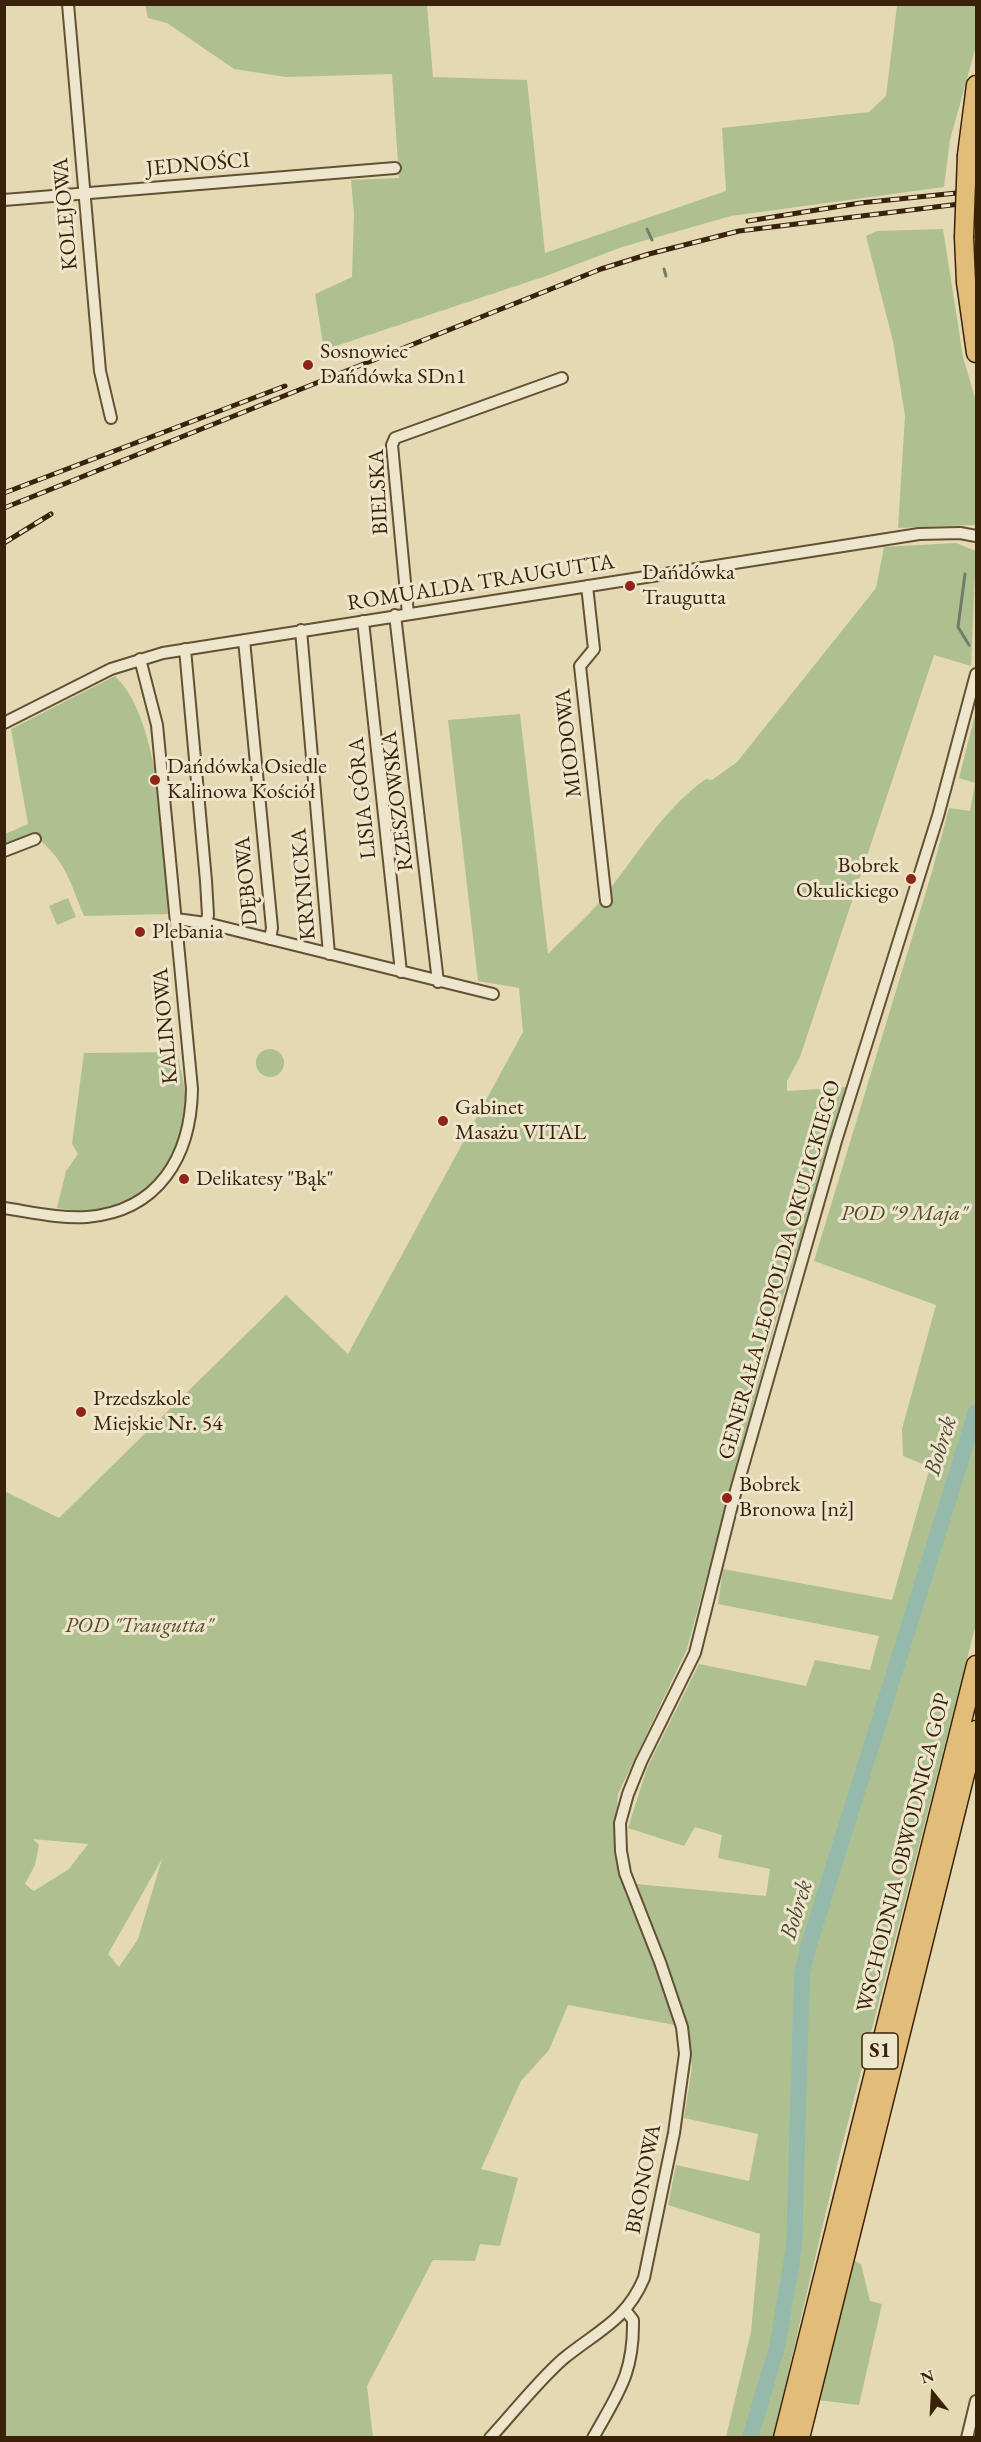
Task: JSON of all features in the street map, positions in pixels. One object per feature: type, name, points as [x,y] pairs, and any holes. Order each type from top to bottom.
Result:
[{"type":"highway","points":[[976,85],[967,155],[964,237],[966,282],[976,353]]},
{"type":"highway","name":"WSCHODNIA OBWODNICA GOP","points":[[783,2438],[976,1665]]},
{"type":"highway","name":"WSCHODNIA OBWODNICA GOP","points":[[800,2438],[976,1730]]},
{"type":"highway","points":[[955,1813],[976,1763]]},
{"type":"street","name":"KOLEJOWA","points":[[68,4],[100,371],[111,418]]},
{"type":"street","name":"JEDNOŚCI","points":[[4,200],[395,168]]},
{"type":"street","name":"BIELSKA","points":[[408,614],[392,445],[395,438],[562,378]]},
{"type":"street","name":"ROMUALDA TRAUGUTTA","points":[[4,723],[111,669],[140,659],[185,649],[919,534],[960,533],[976,536]]},
{"type":"street","name":"MIODOWA","points":[[587,586],[594,649],[580,666],[606,901]]},
{"type":"street","name":"RZESZOWSKA","points":[[395,615],[438,982]]},
{"type":"street","name":"LISIA GÓRA","points":[[363,621],[401,972]]},
{"type":"street","name":"KRYNICKA","points":[[301,630],[329,954]]},
{"type":"street","name":"DĘBOWA","points":[[244,640],[272,928],[270,939]]},
{"type":"street","points":[[185,649],[206,881],[208,915],[206,923]]},
{"type":"street","name":"KALINOWA","points":[[4,1209],[85,1217],[108,1214],[131,1206],[151,1193],[178,1158],[187,1138],[192,1115],[192,1089],[157,725],[140,659]]},
{"type":"street","name":"GENERAŁA LEOPOLDA OKULICKIEGO","points":[[625,1873],[620,1823],[628,1794],[695,1653],[734,1501],[833,1152],[938,816],[976,674]]},
{"type":"street","points":[[4,851],[35,839]]},
{"type":"street","points":[[176,919],[206,923],[493,994]]},
{"type":"street","name":"BRONOWA","points":[[490,2438],[562,2360],[626,2312],[636,2297],[644,2278],[674,2133],[685,2054],[682,2027],[660,1962],[625,1873]]},
{"type":"street","points":[[593,2438],[624,2382],[631,2363],[633,2320],[626,2312]]},
{"type":"street","points":[[967,2438],[976,2401]]},
{"type":"green space","points":[[145,5],[427,5],[433,77],[527,80],[545,253],[726,191],[722,128],[869,112],[886,96],[897,5],[976,5],[976,46],[950,140],[944,187],[731,216],[622,247],[546,276],[324,350],[315,294],[352,277],[354,214],[351,180],[399,178],[392,74],[286,77],[234,69],[167,23],[148,18]]},
{"type":"green space","points":[[943,229],[963,357],[976,401],[976,525],[898,528],[905,416],[893,341],[866,236],[877,231]]},
{"type":"green space","points":[[956,543],[976,551],[971,666],[934,655],[800,1057],[787,1081],[787,1091],[848,1087],[779,1309],[687,1649],[618,1794],[614,1846],[641,1919],[636,1884],[766,1896],[770,1869],[718,1858],[722,1835],[695,1827],[684,1846],[628,1828],[647,1768],[699,1664],[806,1686],[815,1660],[870,1670],[879,1636],[718,1604],[723,1569],[892,1600],[930,1467],[903,1456],[902,1429],[936,1305],[814,1261],[932,872],[949,808],[970,811],[975,783],[959,778],[976,711],[976,1624],[837,2165],[773,2437],[726,2437],[751,2332],[760,2234],[668,2205],[676,2165],[749,2181],[758,2134],[684,2118],[692,2067],[687,2024],[675,2025],[568,2005],[549,2050],[521,2081],[481,2169],[518,2178],[500,2246],[480,2244],[475,2261],[433,2260],[367,2386],[373,2437],[5,2437],[4,1491],[59,1518],[286,1295],[348,1354],[523,1032],[519,988],[478,981],[448,720],[520,714],[548,954],[597,905],[676,804],[706,779],[712,780],[737,762],[876,588],[884,547]],"holes":[[[33,1839],[88,1844],[69,1869],[34,1891],[25,1884],[35,1865],[39,1845]],[[162,1859],[138,1939],[119,1967],[108,1954]]]},
{"type":"green space","points":[[115,676],[131,696],[151,754],[162,823],[169,914],[84,916],[60,862],[34,835],[5,848],[5,834],[28,824],[11,729]]},
{"type":"green space","points":[[68,898],[76,917],[57,925],[49,906]]},
{"type":"green space","points":[[270,1049],[280,1053],[284,1063],[280,1073],[270,1077],[260,1073],[256,1063],[260,1053]]},
{"type":"green space","points":[[177,1052],[186,1094],[187,1111],[182,1137],[176,1153],[166,1168],[142,1193],[111,1209],[89,1212],[57,1208],[66,1171],[78,1154],[72,1144],[84,1053]]},
{"type":"green space","points":[[855,2261],[861,2264],[870,2301],[882,2304],[859,2405],[817,2400]]},
{"type":"waterway","points":[[647,229],[652,240]]},
{"type":"waterway","points":[[664,269],[666,276]]},
{"type":"waterway","points":[[965,574],[958,627],[969,645]]},
{"type":"waterway","name":"Bobrek","points":[[750,2438],[777,2347],[794,2248],[802,1976],[808,1948],[976,1412]]},
{"type":"railway","points":[[748,221],[860,203],[976,191]]},
{"type":"railway","points":[[4,508],[601,269],[739,231],[976,202]]},
{"type":"railway","points":[[4,493],[285,386]]},
{"type":"railway","points":[[4,543],[51,514]]},
{"type":"place","name":"Sosnowiec Dańdówka SDn1","points":[[308,365]]},
{"type":"place","name":"Dańdówka Traugutta","points":[[630,586]]},
{"type":"place","name":"Dańdówka Osiedle Kalinowa Kościół","points":[[155,780]]},
{"type":"place","name":"Bobrek Okulickiego","points":[[911,879]]},
{"type":"place","name":"Plebania","points":[[140,932]]},
{"type":"place","name":"Gabinet Masażu VITAL","points":[[443,1121]]},
{"type":"place","name":"Delikatesy \"Bąk\"","points":[[184,1179]]},
{"type":"place","name":"Przedszkole Miejskie Nr. 54","points":[[81,1412]]},
{"type":"place","name":"Bobrek Bronowa [nż]","points":[[727,1498]]},
{"type":"park label","name":"POD \"9 Maja\"","points":[[904,1214]]},
{"type":"park label","name":"POD \"Traugutta\"","points":[[139,1626]]}]
